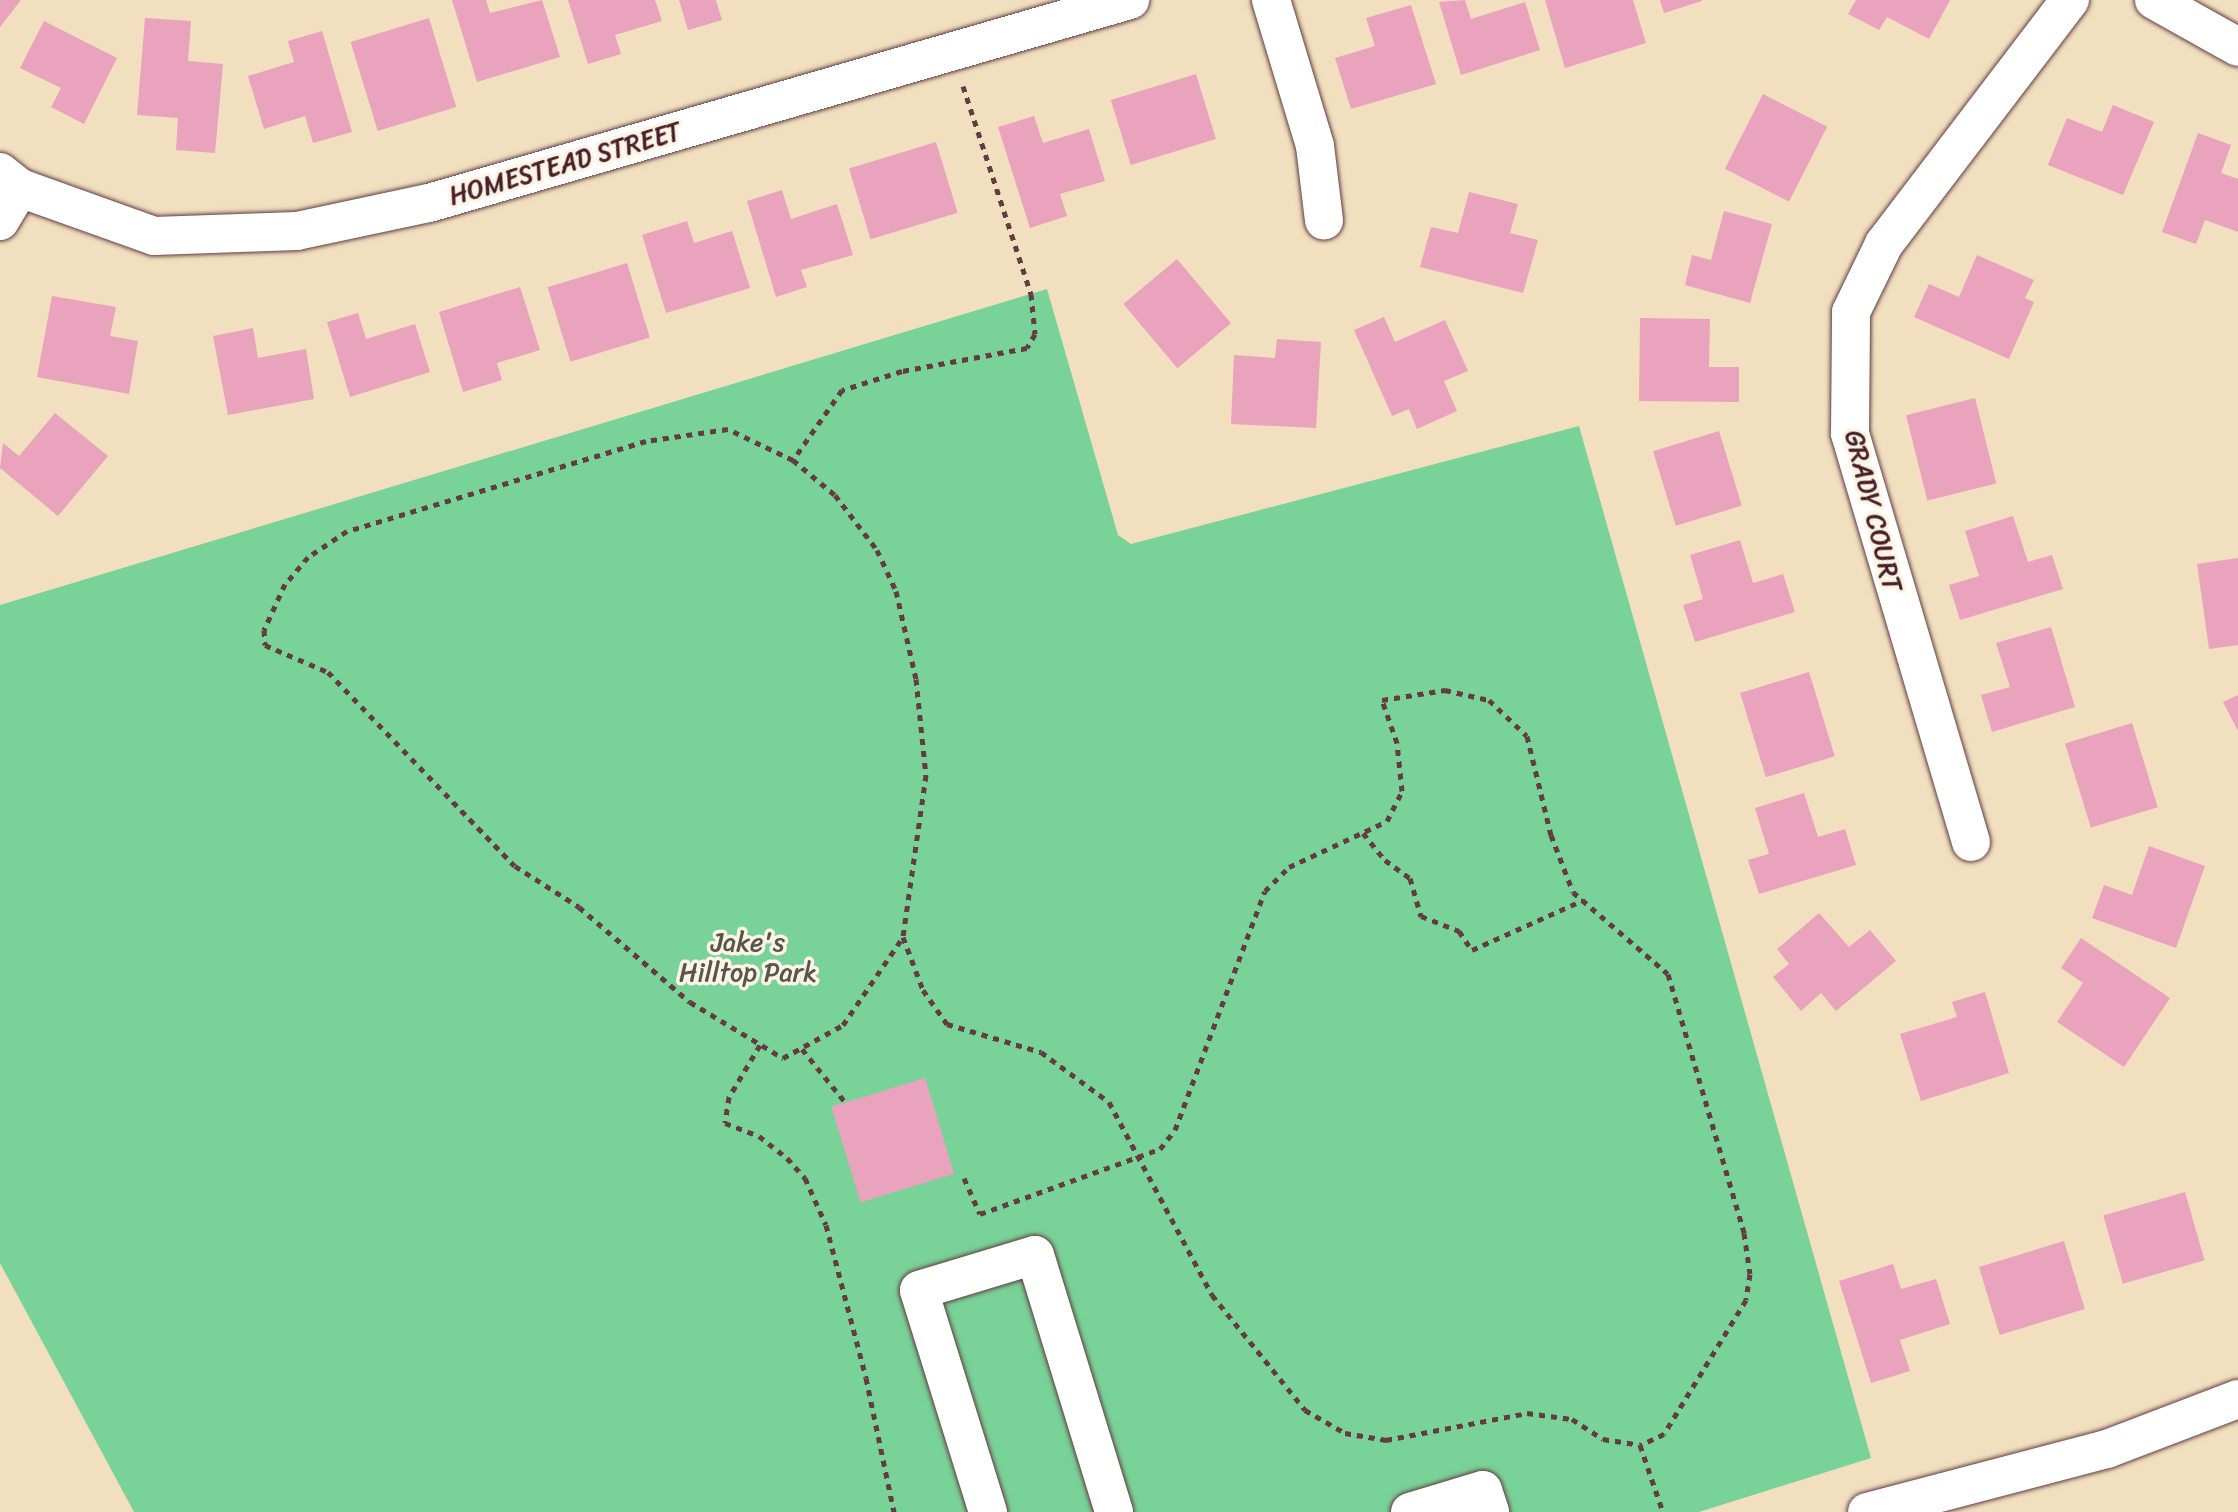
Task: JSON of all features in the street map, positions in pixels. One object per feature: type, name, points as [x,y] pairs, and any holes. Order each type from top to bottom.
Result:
[{"type":"street","name":"HOMESTEAD STREET","points":[[10,180],[154,236],[297,231],[429,203],[1130,0]]},
{"type":"street","points":[[1271,0],[1315,146],[1324,220]]},
{"type":"street","name":"GRADY COURT","points":[[1971,842],[1850,434],[1851,312],[1884,244],[2070,0]]},
{"type":"street","points":[[2154,0],[2238,47]]},
{"type":"street","points":[[0,221],[10,180]]},
{"type":"street","points":[[988,1512],[919,1290],[1035,1255],[1114,1512]]},
{"type":"street","points":[[1867,1512],[2107,1449],[2238,1399]]},
{"type":"street","points":[[1410,1512],[1483,1490],[1490,1512]]},
{"type":"path","points":[[793,460],[842,390],[902,371],[1027,348],[1035,334],[1031,294],[952,52]]},
{"type":"path","points":[[728,429],[793,460],[835,495],[877,550],[896,591],[916,679],[926,775],[903,937],[843,1025],[783,1058],[760,1045],[690,1002],[579,907],[515,866],[328,672],[265,645],[264,630],[285,584],[308,557],[347,531],[660,439],[728,429]]},
{"type":"path","points":[[903,937],[923,990],[947,1024],[1041,1052],[1109,1102],[1142,1157],[1212,1295],[1305,1410],[1345,1433],[1386,1440],[1527,1413],[1572,1419],[1603,1439],[1640,1445],[1664,1434],[1746,1300],[1750,1274],[1744,1233],[1668,974],[1573,892],[1551,835],[1527,736],[1489,700],[1445,690],[1382,700],[1397,743],[1402,791],[1387,821],[1289,867],[1265,891],[1175,1130],[1160,1149],[1142,1157],[980,1214],[964,1178]]},
{"type":"path","points":[[1363,833],[1385,860],[1410,878],[1421,916],[1459,931],[1472,950],[1583,900]]},
{"type":"path","points":[[760,1045],[729,1097],[725,1123],[759,1136],[787,1158],[805,1178],[826,1225],[866,1378],[894,1512]]},
{"type":"path","points":[[802,1049],[845,1102]]},
{"type":"path","points":[[1640,1445],[1663,1512]]},
{"type":"green space","name":"Jake's Hilltop Park","points":[[1047,289],[1118,535],[1131,544],[1579,426],[1871,1458],[1699,1512],[134,1512],[0,1263],[0,605]]},
{"type":"building","points":[[0,0],[21,0],[0,27]]},
{"type":"building","points":[[452,0],[486,0],[490,13],[542,0],[560,57],[477,82]]},
{"type":"building","points":[[568,0],[655,0],[662,21],[615,35],[621,54],[588,64]]},
{"type":"building","points":[[679,0],[716,0],[722,20],[688,30]]},
{"type":"building","points":[[1465,0],[1471,19],[1525,2],[1540,50],[1461,75],[1439,2]]},
{"type":"building","points":[[1545,0],[1633,0],[1646,43],[1565,68]]},
{"type":"building","points":[[1660,0],[1702,0],[1702,1],[1664,13]]},
{"type":"building","points":[[1856,0],[1950,0],[1929,39],[1887,17],[1879,30],[1848,14]]},
{"type":"building","points":[[1411,5],[1436,84],[1351,109],[1335,58],[1375,46],[1366,18]]},
{"type":"building","points":[[145,18],[191,21],[188,61],[223,64],[215,153],[176,150],[178,118],[137,115]]},
{"type":"building","points":[[429,18],[456,107],[378,131],[351,42]]},
{"type":"building","points":[[44,21],[117,58],[84,124],[51,107],[61,88],[20,68]]},
{"type":"building","points":[[322,31],[352,132],[313,143],[305,116],[264,129],[248,76],[294,62],[288,41]]},
{"type":"building","points":[[1196,74],[1216,139],[1131,165],[1111,100]]},
{"type":"building","points":[[1763,94],[1827,127],[1789,202],[1725,169]]},
{"type":"building","points":[[2113,105],[2154,122],[2123,195],[2048,165],[2067,118],[2102,132]]},
{"type":"building","points":[[1034,116],[1043,143],[1089,129],[1105,181],[1060,194],[1067,216],[1030,228],[998,127]]},
{"type":"building","points":[[2198,133],[2231,145],[2221,173],[2238,179],[2238,232],[2205,220],[2196,244],[2162,232]]},
{"type":"building","points":[[936,142],[958,213],[871,239],[849,169]]},
{"type":"building","points":[[782,190],[791,219],[837,204],[853,255],[801,270],[807,287],[776,297],[747,201]]},
{"type":"building","points":[[1469,192],[1518,204],[1510,233],[1538,240],[1523,293],[1420,267],[1431,227],[1458,233]]},
{"type":"building","points":[[1724,211],[1772,224],[1750,303],[1685,285],[1692,255],[1711,260]]},
{"type":"building","points":[[687,221],[694,243],[732,231],[750,288],[666,313],[642,235]]},
{"type":"building","points":[[1977,255],[2034,280],[2025,298],[2034,302],[2009,359],[1914,317],[1929,284],[1959,297]]},
{"type":"building","points":[[1177,259],[1231,323],[1177,368],[1123,304]]},
{"type":"building","points":[[627,263],[650,338],[570,362],[548,287]]},
{"type":"building","points":[[520,287],[540,350],[497,363],[502,380],[463,392],[439,312]]},
{"type":"building","points":[[52,296],[116,307],[110,336],[138,341],[129,394],[37,377]]},
{"type":"building","points":[[358,313],[366,339],[415,324],[430,372],[350,397],[327,322]]},
{"type":"building","points":[[1384,317],[1395,342],[1445,320],[1468,371],[1444,381],[1457,411],[1417,429],[1409,409],[1392,416],[1354,330]]},
{"type":"building","points":[[1640,318],[1710,319],[1709,367],[1739,367],[1739,402],[1639,401]]},
{"type":"building","points":[[253,328],[258,358],[306,349],[314,399],[228,415],[213,336]]},
{"type":"building","points":[[1277,339],[1321,342],[1316,428],[1231,424],[1234,355],[1275,358]]},
{"type":"building","points":[[1975,398],[1996,483],[1927,501],[1906,415]]},
{"type":"building","points":[[55,413],[108,456],[58,516],[0,468],[3,443],[19,456]]},
{"type":"building","points":[[1719,431],[1742,506],[1676,526],[1653,451]]},
{"type":"building","points":[[2013,516],[2028,562],[2052,555],[2063,589],[1960,620],[1949,585],[1979,576],[1965,531]]},
{"type":"building","points":[[1740,540],[1753,583],[1783,574],[1795,612],[1695,642],[1683,605],[1703,599],[1690,555]]},
{"type":"building","points":[[2238,558],[2238,645],[2209,649],[2197,564]]},
{"type":"building","points":[[2051,627],[2075,707],[1992,732],[1981,695],[2010,687],[1996,643]]},
{"type":"building","points":[[1809,672],[1835,756],[1766,777],[1740,693]]},
{"type":"building","points":[[2238,695],[2238,731],[2223,702]]},
{"type":"building","points":[[2132,723],[2158,807],[2091,828],[2065,743]]},
{"type":"building","points":[[1804,793],[1818,837],[1845,829],[1856,865],[1759,894],[1748,860],[1769,854],[1755,808]]},
{"type":"building","points":[[2149,846],[2205,866],[2176,948],[2092,918],[2104,885],[2132,895]]},
{"type":"building","points":[[1819,913],[1849,947],[1870,930],[1896,961],[1836,1011],[1821,993],[1801,1011],[1773,977],[1789,964],[1777,949]]},
{"type":"building","points":[[2081,938],[2170,998],[2124,1067],[2057,1022],[2083,983],[2061,968]]},
{"type":"building","points":[[1985,992],[2009,1073],[1921,1101],[1900,1034],[1957,1017],[1952,1002]]},
{"type":"building","points":[[925,1078],[954,1174],[861,1202],[831,1107]]},
{"type":"building","points":[[2185,1192],[2205,1260],[2123,1284],[2103,1215]]},
{"type":"building","points":[[2064,1241],[2085,1309],[2000,1335],[1979,1267]]},
{"type":"building","points":[[1893,1264],[1901,1289],[1936,1279],[1950,1324],[1900,1340],[1910,1371],[1871,1383],[1839,1281]]}]
